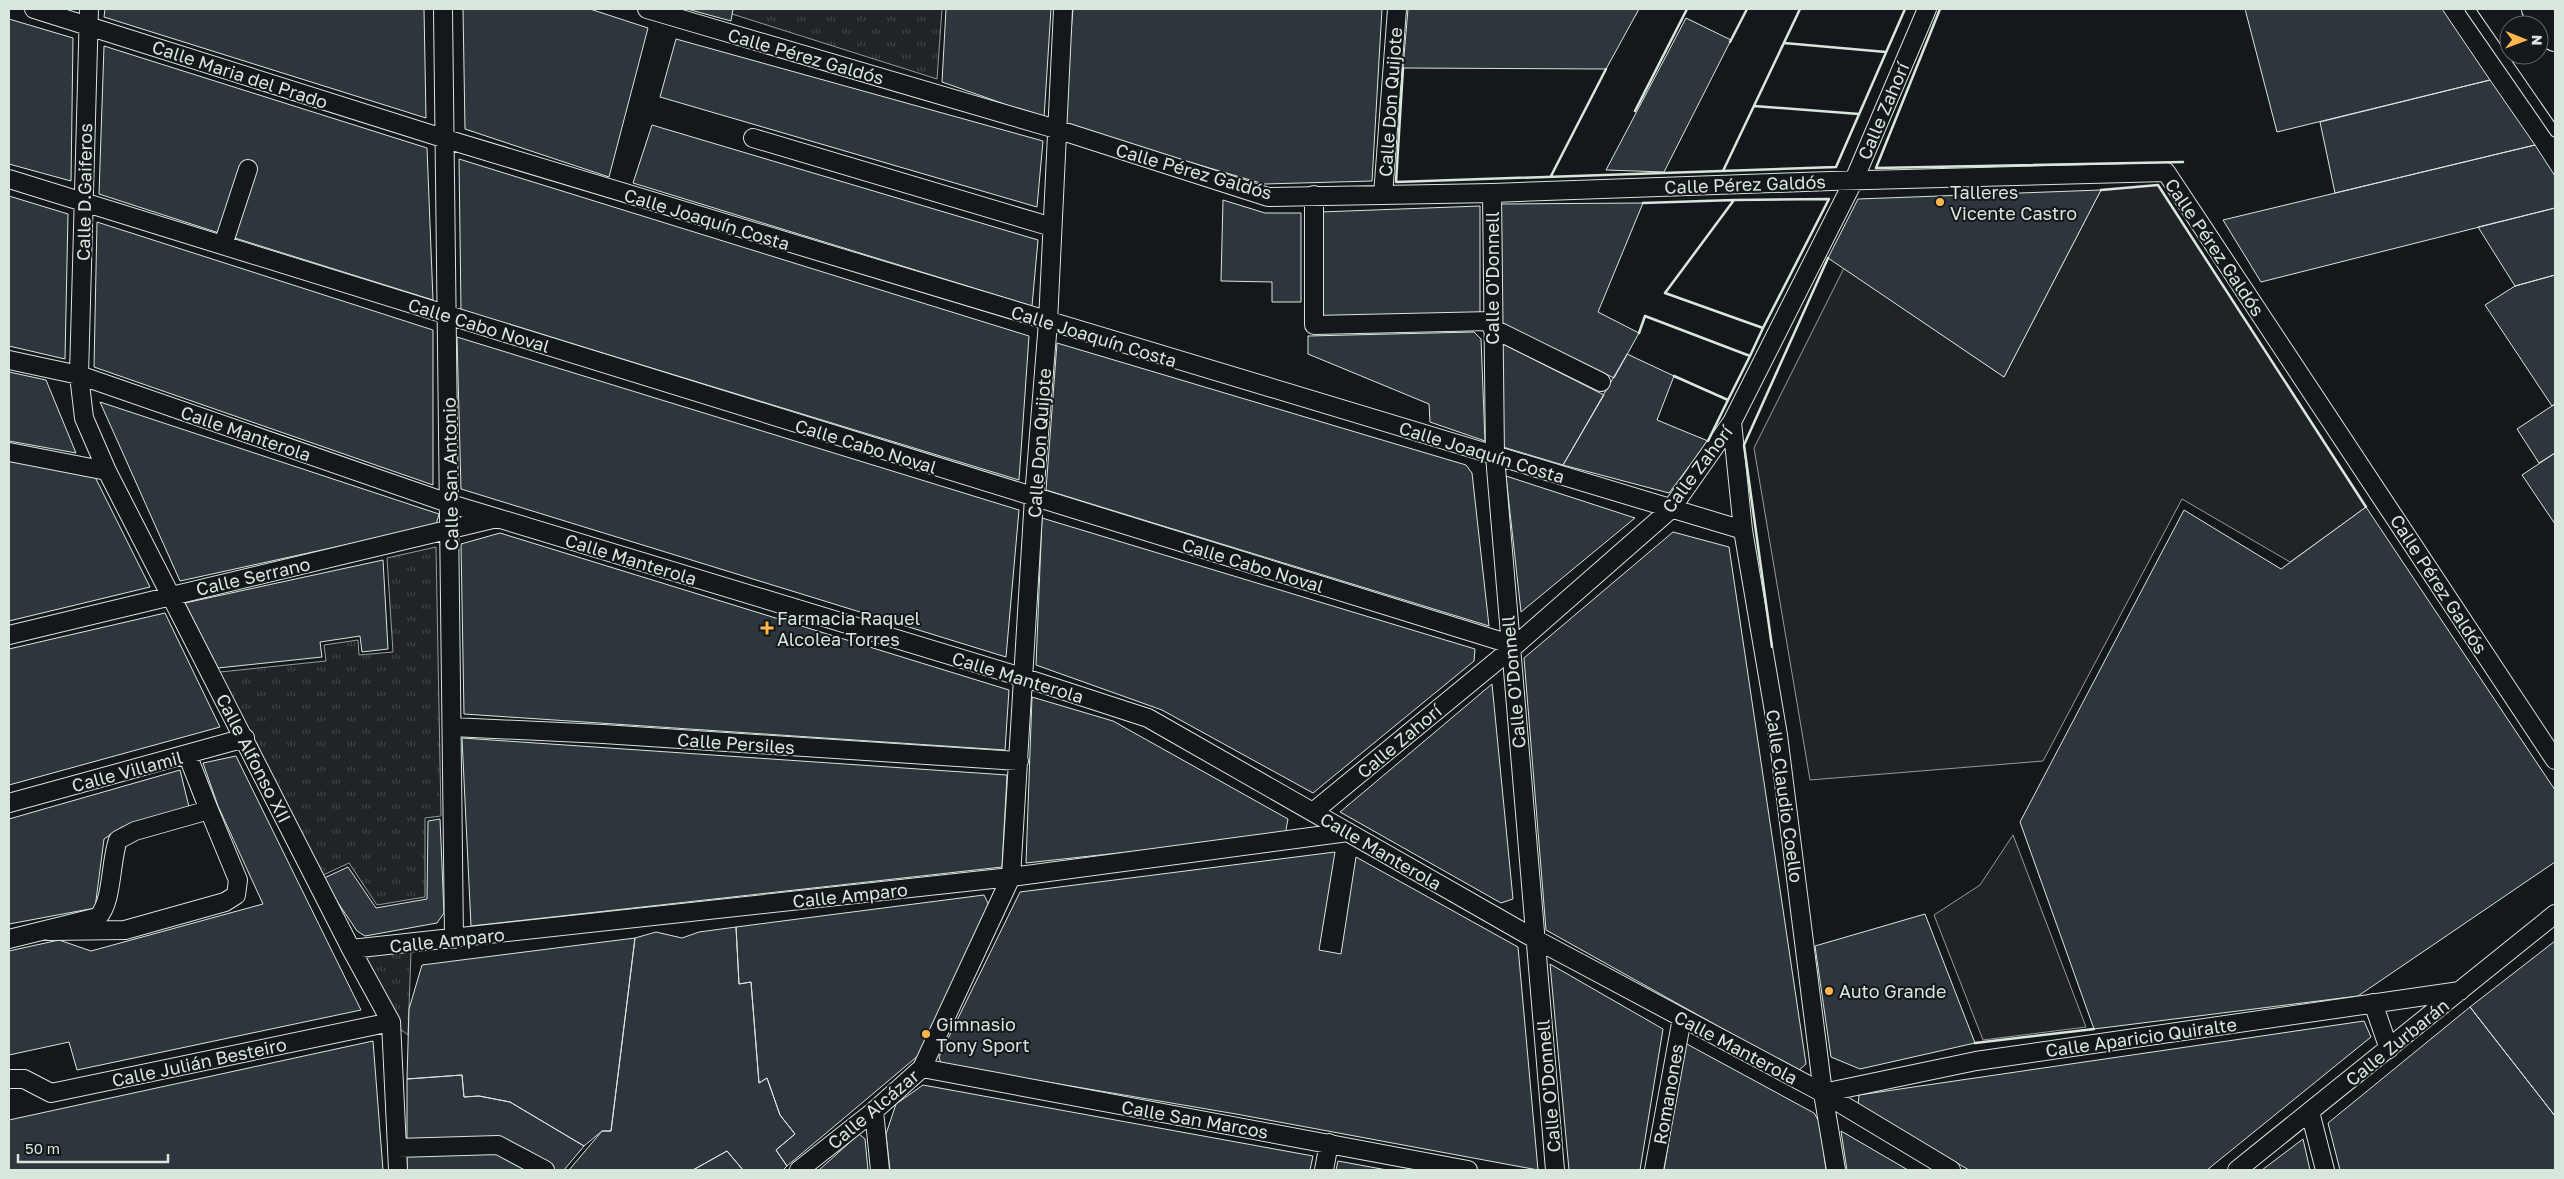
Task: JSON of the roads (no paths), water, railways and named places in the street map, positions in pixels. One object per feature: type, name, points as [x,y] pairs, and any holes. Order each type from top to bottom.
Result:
[{"type":"highway","points":[[2536,9],[2555,37]]},
{"type":"street","name":"Calle Maria del Prado","points":[[34,9],[89,17],[446,140]]},
{"type":"street","name":"Calle San Antonio","points":[[443,9],[451,504],[454,939]]},
{"type":"street","name":"Calle Pérez Galdós","points":[[647,9],[1056,130],[1268,197],[1492,193],[1854,180],[2166,172],[2555,760]]},
{"type":"street","name":"Calle Don Quijote","points":[[1012,877],[1034,497],[1048,322],[1063,9]]},
{"type":"street","name":"Calle Don Quijote","points":[[1383,195],[1397,9]]},
{"type":"street","name":"Calle Zahorí","points":[[1313,812],[1671,509],[1732,422],[1854,180],[1927,9]]},
{"type":"street","name":"Calle D.Gaiferos","points":[[79,375],[89,17]]},
{"type":"street","points":[[753,138],[1052,227]]},
{"type":"street","name":"Calle Joaquín Costa","points":[[446,140],[1744,530]]},
{"type":"street","points":[[223,245],[248,169]]},
{"type":"street","name":"Calle Cabo Noval","points":[[9,179],[1034,497],[1510,647]]},
{"type":"street","name":"Calle O'Donnell","points":[[1492,193],[1492,325],[1495,456],[1554,1170]]},
{"type":"street","points":[[1314,195],[1314,325],[1492,325],[1601,382]]},
{"type":"street","name":"Calle Manterola","points":[[9,360],[79,375],[451,504],[1025,678],[1148,718],[1535,939],[1823,1093],[1951,1170]]},
{"type":"street","name":"Calle Alfonso XII","points":[[79,375],[84,418],[107,471],[245,738],[351,949],[391,1022],[398,1170]]},
{"type":"street","name":"Calle Claudio Coello","points":[[1732,422],[1744,530],[1778,735],[1823,1093],[1836,1170]]},
{"type":"street","points":[[9,452],[107,471]]},
{"type":"street","name":"Calle Serrano","points":[[9,635],[498,518]]},
{"type":"street","name":"Calle Persiles","points":[[452,727],[603,734],[1019,761]]},
{"type":"street","name":"Calle Villamil","points":[[9,803],[245,738]]},
{"type":"street","points":[[49,931],[125,930],[225,902],[236,896],[238,880],[187,754]]},
{"type":"street","points":[[9,939],[49,931],[98,917],[104,910],[112,858],[118,840],[135,831],[209,810]]},
{"type":"street","name":"Calle Amparo","points":[[351,949],[1012,877],[1348,832]]},
{"type":"street","name":"Calle Alcázar","points":[[800,1170],[874,1111],[922,1068],[1012,877]]},
{"type":"street","name":"Calle Zurbarán","points":[[2238,1170],[2555,914]]},
{"type":"street","name":"Calle Aparicio Quiralte","points":[[1823,1093],[1976,1061],[2460,991]]},
{"type":"street","points":[[2373,1003],[2389,1048]]},
{"type":"street","name":"Romanones","points":[[1654,1170],[1682,1018]]},
{"type":"street","name":"Calle Julián Besteiro","points":[[9,1079],[24,1079],[50,1093],[391,1022]]},
{"type":"street","name":"Calle San Marcos","points":[[922,1068],[1468,1170]]},
{"type":"street","points":[[874,1111],[880,1170]]},
{"type":"street","points":[[2310,1112],[2326,1170]]},
{"type":"street","points":[[1324,1170],[1329,1143]]},
{"type":"street","points":[[397,1148],[498,1145],[545,1170]]},
{"type":"lane","points":[[2470,9],[2555,132]]},
{"type":"place","name":"Talleres Vicente Castro","points":[[1940,202]]},
{"type":"place","name":"Farmacia Raquel Alcolea Torres","points":[[767,628]]},
{"type":"place","name":"Auto Grande","points":[[1829,991]]},
{"type":"place","name":"Gimnasio Tony Sport","points":[[926,1034]]}]
